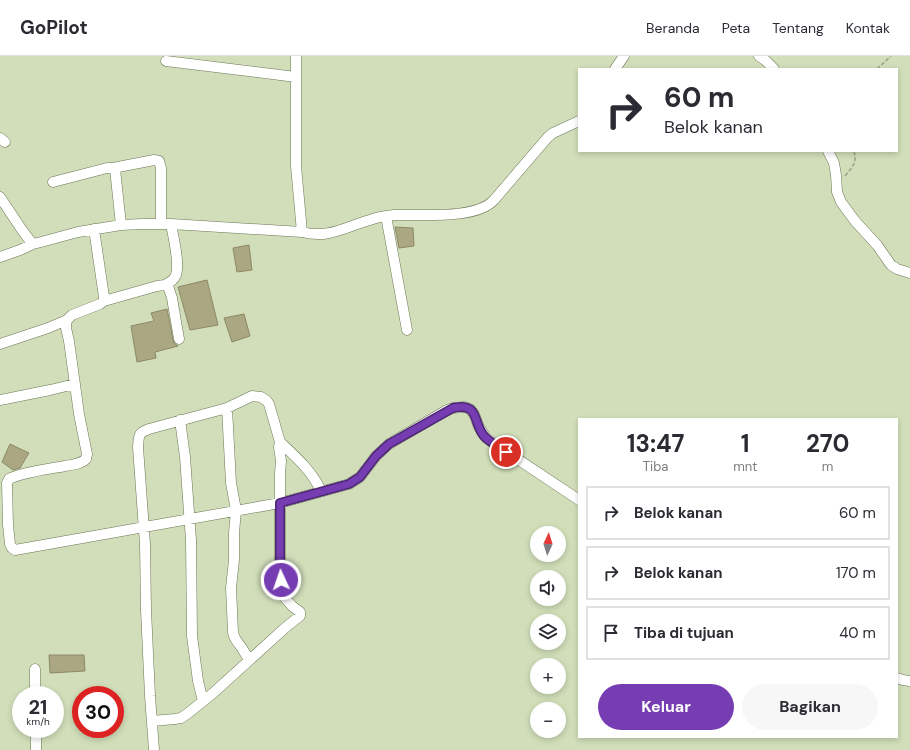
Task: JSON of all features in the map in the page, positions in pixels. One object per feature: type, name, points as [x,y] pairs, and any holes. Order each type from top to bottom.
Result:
[{"type":"street","points":[[296,56],[296,176],[302,232]]},
{"type":"street","points":[[616,68],[624,56]]},
{"type":"street","points":[[759,56],[773,68]]},
{"type":"street","points":[[166,61],[296,77]]},
{"type":"street","points":[[0,257],[33,244],[78,232],[121,225],[166,224],[302,232],[322,235],[386,216],[451,214],[470,211],[485,207],[492,203],[548,137],[578,121]]},
{"type":"street","points":[[828,152],[834,163],[837,192],[841,202],[855,221],[877,245],[891,265],[910,273]]},
{"type":"street","points":[[0,344],[48,328],[67,320],[72,315],[104,301],[151,287],[165,285],[175,277],[178,271],[177,255],[166,224],[161,168],[159,161],[154,160],[107,168],[53,182]]},
{"type":"street","points":[[113,168],[121,225]]},
{"type":"street","points":[[0,196],[33,244]]},
{"type":"street","points":[[386,216],[408,330]]},
{"type":"street","points":[[94,229],[104,301]]},
{"type":"street","points":[[165,285],[168,286],[172,298],[179,339]]},
{"type":"street","points":[[67,320],[66,328],[87,454],[86,459],[72,465],[29,473],[9,479],[7,483],[4,526],[10,544],[15,550],[280,503],[349,484],[360,477],[376,456],[389,444],[447,410],[464,407],[473,411],[479,427],[486,438],[578,499]]},
{"type":"street","points":[[0,400],[75,384]]},
{"type":"street","points":[[152,721],[181,718],[187,714],[286,627],[300,618],[301,615],[300,612],[285,598],[282,588],[280,571],[280,442],[269,404],[258,396],[252,396],[227,408],[149,429],[139,434],[138,447],[144,527],[146,626],[150,696],[154,750]]},
{"type":"street","points":[[227,408],[231,484],[236,510],[234,560],[231,588],[233,632],[237,642],[249,660]]},
{"type":"street","points":[[180,420],[191,540],[192,636],[198,681],[203,701]]},
{"type":"street","points":[[280,442],[306,468],[318,484],[321,492]]},
{"type":"street","points":[[35,670],[35,686]]},
{"type":"street","points":[[898,678],[910,682]]},
{"type":"street","points":[[36,738],[36,750]]},
{"type":"path","points":[[878,68],[890,56]]},
{"type":"path","points":[[845,176],[854,164],[856,157],[854,152]]},
{"type":"building","points":[[395,227],[413,228],[414,246],[399,248]]},
{"type":"building","points":[[249,245],[252,270],[237,272],[233,248]]},
{"type":"building","points":[[207,280],[218,325],[190,330],[178,287]]},
{"type":"building","points":[[167,309],[173,340],[178,346],[155,352],[156,358],[137,362],[131,326],[154,321],[151,313]]},
{"type":"building","points":[[244,314],[250,336],[232,342],[224,318]]},
{"type":"building","points":[[10,444],[29,453],[20,468],[13,470],[2,462]]},
{"type":"building","points":[[49,655],[84,655],[85,671],[50,673]]},
{"type":"route","points":[[281,580],[280,503],[349,484],[360,477],[376,456],[389,444],[453,408],[464,407],[470,409],[474,414],[484,436],[506,452]]}]
